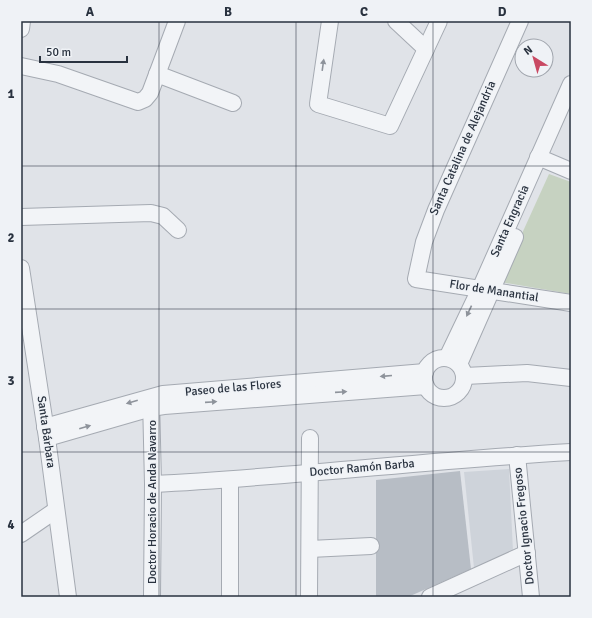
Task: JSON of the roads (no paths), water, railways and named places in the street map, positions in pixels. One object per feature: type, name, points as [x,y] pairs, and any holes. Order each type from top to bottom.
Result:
[{"type":"street","points":[[21,29],[22,21]]},
{"type":"street","points":[[21,66],[58,74],[138,102],[145,99],[150,93],[176,21]]},
{"type":"street","points":[[330,21],[318,104],[390,126],[439,21]]},
{"type":"street","points":[[396,21],[426,49]]},
{"type":"street","name":"Santa Catalina de Alejandria","points":[[416,279],[424,242],[436,210],[520,21]]},
{"type":"street","points":[[157,74],[233,103]]},
{"type":"street","name":"Santa Engracia","points":[[457,366],[486,290],[543,159],[570,87]]},
{"type":"street","name":"Santa Engracia","points":[[543,159],[571,110]]},
{"type":"street","points":[[543,159],[571,171]]},
{"type":"street","points":[[21,217],[151,213],[163,216],[178,230]]},
{"type":"street","name":"Santa Bárbara","points":[[21,268],[46,432],[68,597]]},
{"type":"street","name":"Flor de Manantial","points":[[416,279],[571,303]]},
{"type":"street","points":[[457,366],[464,383],[461,390],[456,395],[449,398],[442,398],[429,392],[425,379],[429,365],[435,360],[457,366],[571,378]]},
{"type":"street","name":"Paseo de las Flores","points":[[46,432],[151,402],[164,406],[425,379]]},
{"type":"street","name":"Doctor Horacio de Anda Navarro","points":[[151,402],[154,484],[152,597]]},
{"type":"street","points":[[309,597],[310,438]]},
{"type":"street","name":"Doctor Ramón Barba","points":[[154,484],[230,480],[517,455],[571,452]]},
{"type":"street","name":"Doctor Ignacio Fregoso","points":[[517,455],[531,597]]},
{"type":"street","points":[[230,480],[230,597]]},
{"type":"street","points":[[21,534],[56,510]]},
{"type":"street","points":[[310,548],[371,546]]},
{"type":"street","points":[[430,597],[527,553]]}]
